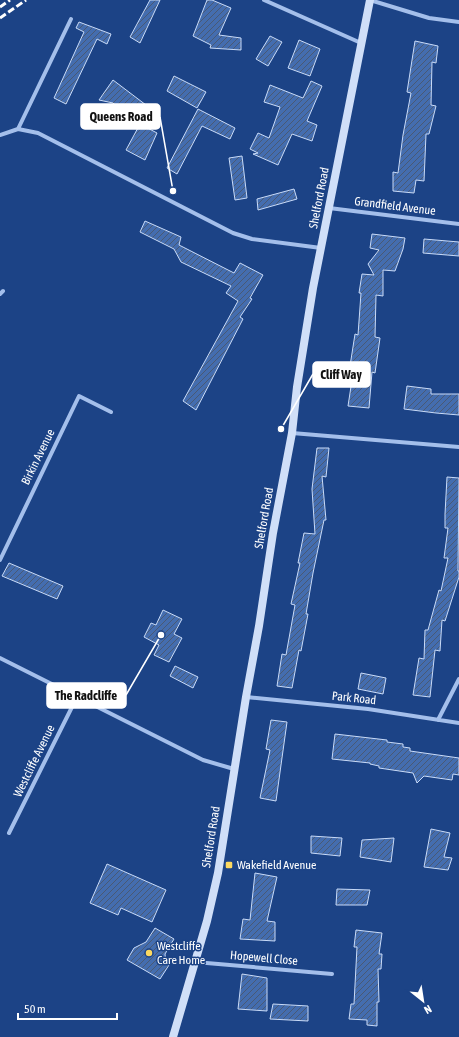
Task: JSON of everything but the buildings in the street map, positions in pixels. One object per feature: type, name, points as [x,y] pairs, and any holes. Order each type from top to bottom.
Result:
[{"type":"street","points":[[264,0],[361,43]]},
{"type":"street","points":[[370,0],[429,18],[459,22]]},
{"type":"street","name":"Shelford Road","points":[[173,1037],[207,921],[218,874],[273,533],[292,433],[303,351],[321,248],[370,0]]},
{"type":"street","points":[[18,129],[71,18]]},
{"type":"street","points":[[0,136],[18,129],[38,133],[233,233],[252,239],[321,248]]},
{"type":"street","name":"Grandfield Avenue","points":[[329,208],[459,224]]},
{"type":"street","name":"Birkin Avenue","points":[[0,560],[79,396],[111,412]]},
{"type":"street","points":[[292,433],[459,447]]},
{"type":"street","points":[[0,658],[203,760],[234,770]]},
{"type":"street","points":[[438,720],[459,679]]},
{"type":"street","name":"Westcliffe Avenue","points":[[9,833],[77,697]]},
{"type":"street","name":"Park Road","points":[[246,697],[368,709],[459,723]]},
{"type":"street","name":"Hopewell Close","points":[[195,962],[332,974]]},
{"type":"railway","points":[[0,7],[10,0]]},
{"type":"railway","points":[[0,18],[26,0]]},
{"type":"place","name":"Queens Road","points":[[173,191]]},
{"type":"place","name":"Cliff Way","points":[[281,429]]},
{"type":"place","name":"The Radcliffe","points":[[161,635]]},
{"type":"place","name":"Wakefield Avenue","points":[[229,865]]},
{"type":"place","name":"Westcliffe Care Home","points":[[149,953]]}]
